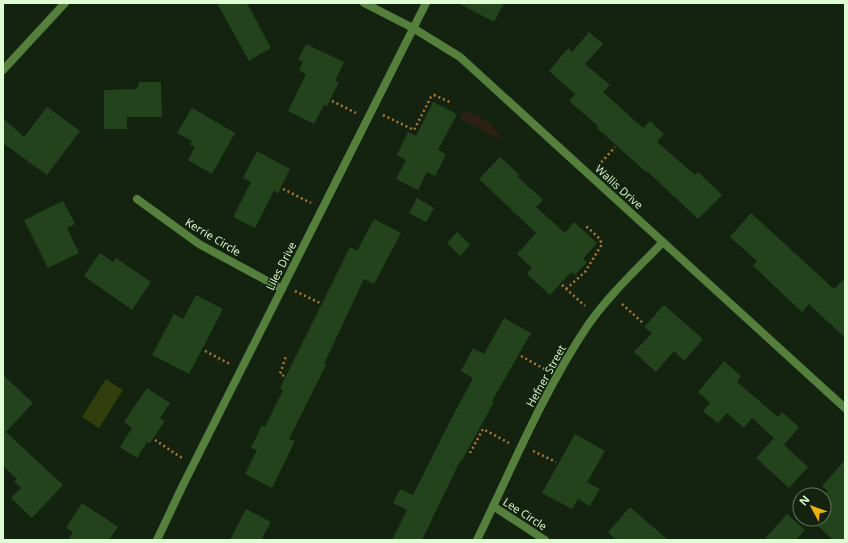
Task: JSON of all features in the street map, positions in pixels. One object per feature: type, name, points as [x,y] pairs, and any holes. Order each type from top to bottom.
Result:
[{"type":"street","points":[[3,70],[65,3]]},
{"type":"street","name":"Wallis Drive","points":[[364,3],[413,28],[460,57],[845,408]]},
{"type":"street","name":"Liles Drive","points":[[157,540],[193,465],[426,3]]},
{"type":"street","name":"Kerrie Circle","points":[[137,199],[199,244],[283,287]]},
{"type":"street","name":"Hefner Street","points":[[476,540],[557,376],[589,325],[613,295],[663,242]]},
{"type":"street","name":"Lee Circle","points":[[493,506],[546,540]]},
{"type":"path","points":[[372,110],[414,130],[431,97],[439,97],[452,103]]},
{"type":"path","points":[[332,101],[368,118]]},
{"type":"path","points":[[589,175],[615,147]]},
{"type":"path","points":[[283,189],[322,209]]},
{"type":"path","points":[[566,289],[585,272],[602,244],[599,238],[586,226]]},
{"type":"path","points":[[562,285],[595,316]]},
{"type":"path","points":[[283,287],[320,303]]},
{"type":"path","points":[[613,295],[644,324]]},
{"type":"path","points":[[205,351],[241,370]]},
{"type":"path","points":[[284,376],[280,374],[286,356]]},
{"type":"path","points":[[521,356],[557,376]]},
{"type":"path","points":[[470,453],[483,429],[556,462]]},
{"type":"path","points":[[155,440],[193,465]]},
{"type":"shaded area","points":[[468,112],[489,123],[497,131],[502,141],[459,118],[462,113]]},
{"type":"shaded area","points":[[106,379],[123,390],[99,428],[82,417]]},
{"type":"building","points":[[217,3],[247,3],[271,48],[249,61]]},
{"type":"building","points":[[458,3],[504,3],[494,22]]},
{"type":"building","points":[[589,32],[603,44],[585,64],[610,85],[603,92],[643,128],[650,121],[664,134],[657,142],[695,175],[698,172],[722,195],[698,219],[569,101],[575,94],[549,71],[568,48],[572,52]]},
{"type":"building","points":[[306,44],[344,62],[335,81],[339,82],[327,106],[324,105],[314,124],[288,111],[306,74],[299,70],[303,62],[298,60]]},
{"type":"building","points":[[139,82],[161,82],[162,117],[127,117],[127,129],[104,129],[104,90],[137,89]]},
{"type":"building","points":[[433,102],[457,114],[438,150],[446,154],[435,176],[427,172],[418,190],[396,179],[406,160],[397,155],[408,132],[416,136]]},
{"type":"building","points":[[47,107],[80,131],[47,175],[3,143],[3,118],[24,137]]},
{"type":"building","points":[[192,108],[235,133],[212,174],[188,160],[195,147],[190,145],[192,141],[177,133]]},
{"type":"building","points":[[257,151],[290,169],[278,193],[274,191],[255,228],[233,217],[251,182],[243,178]]},
{"type":"building","points":[[500,157],[519,174],[518,177],[543,200],[536,207],[565,233],[574,222],[597,243],[583,259],[587,262],[575,275],[571,272],[550,295],[527,274],[532,268],[517,254],[536,233],[479,179]]},
{"type":"building","points":[[417,198],[434,208],[426,222],[409,213]]},
{"type":"building","points":[[63,201],[75,224],[67,228],[79,253],[48,268],[24,220]]},
{"type":"building","points":[[751,213],[834,289],[845,278],[845,338],[809,304],[802,312],[753,266],[757,261],[730,237]]},
{"type":"building","points":[[374,219],[401,233],[374,284],[364,279],[324,364],[326,365],[289,439],[295,441],[272,488],[245,474],[257,450],[251,448],[262,425],[265,427],[283,390],[280,388],[350,247],[357,251]]},
{"type":"building","points":[[457,232],[470,245],[460,256],[447,243]]},
{"type":"building","points":[[100,253],[113,262],[116,258],[151,282],[132,310],[84,276]]},
{"type":"building","points":[[196,295],[223,309],[189,374],[152,355],[174,314],[183,319]]},
{"type":"building","points":[[664,305],[703,339],[684,361],[674,351],[656,372],[634,352],[652,333],[644,327]]},
{"type":"building","points":[[504,318],[531,333],[492,401],[494,402],[461,462],[460,461],[422,540],[392,540],[407,510],[393,503],[400,489],[413,495],[473,378],[461,371],[473,348],[484,354]]},
{"type":"building","points":[[724,361],[741,376],[737,382],[778,417],[782,412],[799,427],[784,445],[808,467],[789,488],[756,458],[774,438],[752,418],[744,428],[727,413],[718,423],[703,411],[710,403],[698,392]]},
{"type":"building","points":[[3,375],[33,403],[6,432],[63,485],[32,518],[11,498],[21,488],[14,481],[17,479],[3,466]]},
{"type":"building","points":[[147,388],[170,403],[160,418],[165,421],[150,443],[147,442],[137,458],[120,447],[132,428],[124,422]]},
{"type":"building","points":[[575,434],[605,451],[587,482],[600,489],[590,506],[578,499],[572,509],[542,493]]},
{"type":"building","points":[[845,460],[845,540],[833,540],[819,527],[832,527],[832,487],[822,486]]},
{"type":"building","points":[[82,503],[118,527],[109,540],[68,540],[73,532],[66,528]]},
{"type":"building","points":[[630,507],[668,540],[616,540],[608,532]]},
{"type":"building","points":[[246,509],[271,522],[261,540],[230,540]]},
{"type":"building","points":[[787,514],[792,518],[792,527],[802,527],[805,530],[796,540],[764,540]]}]
